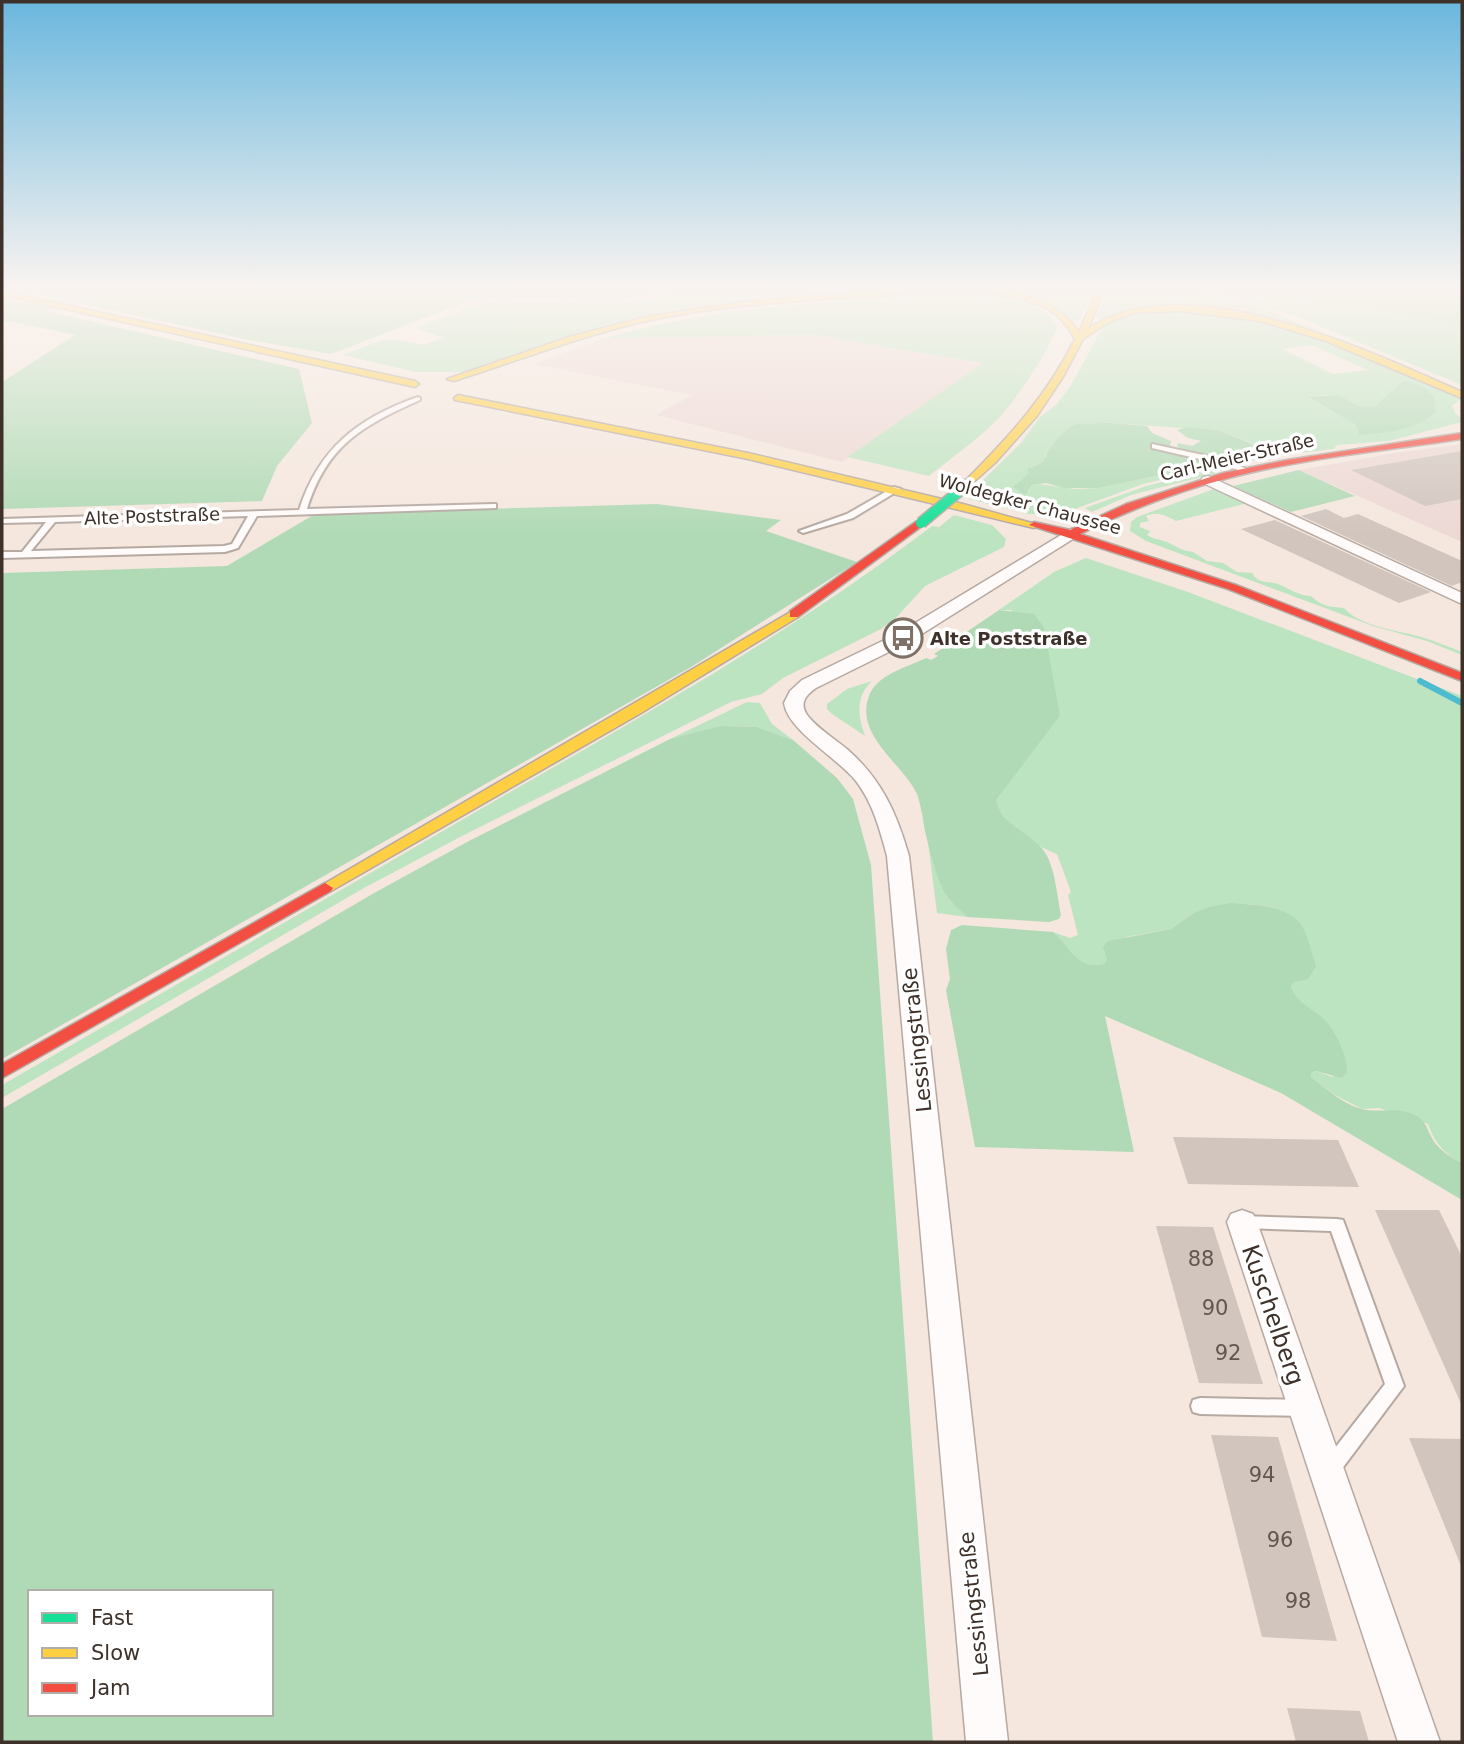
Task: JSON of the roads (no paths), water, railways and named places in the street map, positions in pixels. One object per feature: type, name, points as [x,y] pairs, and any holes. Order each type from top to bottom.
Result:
[{"type":"main road","name":"Woldegker Chaussee","points":[[329,372],[426,396],[458,398],[572,418],[897,489],[1071,534],[1223,583],[1462,677]]},
{"type":"main road","points":[[451,379],[471,372]]},
{"type":"main road","points":[[473,387],[499,372]]},
{"type":"main road","points":[[2,1072],[636,710],[805,607],[921,523],[969,483],[1032,416],[1061,372]]},
{"type":"main road","points":[[1409,372],[1462,395]]},
{"type":"main road","points":[[1425,372],[1462,388]]},
{"type":"main road","name":"Woldegker Chaussee","points":[[426,396],[451,379],[572,418]]},
{"type":"main road","name":"Woldegker Chaussee","points":[[458,398],[473,387]]},
{"type":"main road","name":"Carl-Meier-Straße","points":[[1420,443],[1462,428]]},
{"type":"main road","name":"Carl-Meier-Straße","points":[[1071,534],[1125,506],[1208,480],[1247,471],[1462,436]]},
{"type":"street","points":[[1208,480],[1462,599]]},
{"type":"street","name":"Lessingstraße","points":[[988,1742],[898,856],[888,817],[876,791],[860,769],[799,718],[793,709],[793,700],[797,692],[809,684],[902,638],[1071,534]]},
{"type":"street","name":"Kuschelberg","points":[[1242,1222],[1419,1742]]},
{"type":"lane","points":[[302,512],[308,489],[324,459],[348,437],[374,420],[426,396]]},
{"type":"lane","points":[[1155,446],[1223,462],[1247,471]]},
{"type":"lane","points":[[803,531],[850,516],[897,489]]},
{"type":"lane","name":"Alte Poststraße","points":[[2,521],[494,506]]},
{"type":"lane","points":[[2,555],[225,549],[235,546],[254,513]]},
{"type":"lane","points":[[24,554],[54,519]]},
{"type":"lane","name":"Kuschelberg","points":[[1242,1222],[1337,1225],[1395,1386],[1326,1474]]},
{"type":"lane","name":"Kuschelberg","points":[[1200,1406],[1305,1408]]},
{"type":"waterway","points":[[1420,681],[1462,703]]},
{"type":"place","name":"Alte Poststraße","points":[[903,638]]}]
